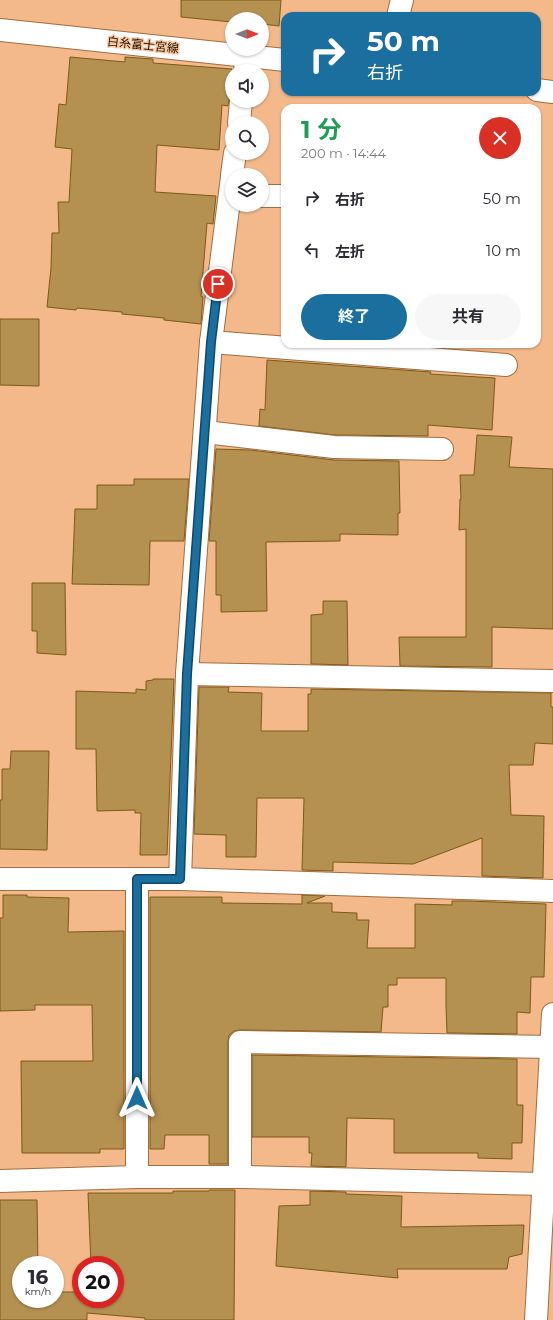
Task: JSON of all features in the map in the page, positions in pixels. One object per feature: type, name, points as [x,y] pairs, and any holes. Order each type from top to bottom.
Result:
[{"type":"street","points":[[399,12],[402,0]]},
{"type":"street","name":"白糸富士宮線","points":[[0,30],[246,63],[281,60]]},
{"type":"street","points":[[541,90],[553,92]]},
{"type":"street","points":[[269,196],[281,196]]},
{"type":"street","points":[[180,879],[187,674],[211,342],[228,212]]},
{"type":"street","points":[[211,342],[281,347]]},
{"type":"street","points":[[288,348],[506,365]]},
{"type":"street","points":[[205,432],[334,447],[442,448]]},
{"type":"street","points":[[187,674],[553,681]]},
{"type":"street","points":[[0,879],[180,879],[553,891]]},
{"type":"street","points":[[137,879],[137,1177]]},
{"type":"street","points":[[536,1320],[544,1184],[551,1104],[551,1047],[553,1014]]},
{"type":"street","points":[[240,1177],[240,1042],[551,1047]]},
{"type":"street","points":[[0,1181],[137,1177],[240,1177],[544,1184]]},
{"type":"building","points":[[181,0],[281,0],[279,26],[269,25],[269,12],[225,12],[225,21],[181,17]]},
{"type":"building","points":[[70,57],[125,62],[125,57],[153,59],[153,63],[225,68],[225,106],[222,105],[219,150],[157,145],[155,192],[216,196],[213,224],[207,223],[201,296],[203,297],[201,324],[164,320],[164,318],[122,314],[122,312],[47,307],[51,268],[52,233],[59,233],[58,202],[69,202],[72,149],[55,147],[59,104],[66,105]]},
{"type":"building","points":[[0,319],[39,319],[39,386],[0,385]]},
{"type":"building","points":[[267,360],[495,378],[492,430],[428,425],[428,436],[335,435],[259,426],[260,409],[265,410]]},
{"type":"building","points":[[477,435],[512,437],[509,467],[553,469],[553,629],[492,627],[492,667],[400,666],[399,637],[466,637],[466,529],[459,530],[461,499],[460,475],[474,475]]},
{"type":"building","points":[[216,449],[250,450],[334,460],[399,461],[400,513],[398,513],[398,535],[340,534],[340,541],[266,542],[267,611],[221,612],[221,595],[216,595],[216,541],[209,541]]},
{"type":"building","points":[[134,479],[189,479],[184,541],[150,541],[149,585],[72,584],[75,509],[97,509],[97,485],[134,485]]},
{"type":"building","points":[[32,583],[65,583],[66,655],[37,653],[37,631],[32,631]]},
{"type":"building","points":[[323,601],[347,601],[348,665],[311,664],[311,615],[323,614]]},
{"type":"building","points":[[153,679],[174,679],[167,855],[140,855],[141,813],[135,813],[135,810],[97,811],[96,749],[76,749],[76,691],[136,693],[136,689],[146,690],[146,681]]},
{"type":"building","points":[[199,687],[229,687],[228,692],[262,693],[261,731],[308,731],[308,694],[311,694],[311,689],[551,693],[551,707],[553,707],[553,744],[535,743],[533,765],[509,765],[511,815],[544,816],[543,878],[482,876],[482,838],[413,864],[333,862],[333,871],[302,870],[304,798],[257,798],[256,857],[226,857],[226,835],[194,834]]},
{"type":"building","points":[[11,751],[49,751],[47,850],[0,849],[0,800],[2,800],[2,769],[10,769]]},
{"type":"building","points":[[3,895],[69,898],[68,932],[124,931],[124,1149],[100,1149],[100,1153],[22,1153],[21,1061],[93,1061],[92,1005],[35,1005],[35,1010],[0,1011],[0,918],[3,918]]},
{"type":"building","points":[[302,895],[325,896],[307,903],[332,903],[332,912],[357,913],[357,920],[369,920],[367,948],[415,948],[415,904],[452,905],[452,901],[468,901],[546,904],[544,977],[531,977],[530,1013],[517,1012],[517,1034],[447,1033],[446,978],[397,978],[397,985],[388,985],[388,1007],[383,1007],[381,1032],[234,1031],[229,1035],[228,1042],[228,1164],[209,1164],[209,1135],[165,1135],[164,1149],[150,1149],[150,897],[222,897],[222,903],[302,904]]},
{"type":"building","points":[[252,1055],[517,1059],[517,1105],[523,1105],[522,1143],[512,1143],[512,1159],[478,1158],[478,1153],[394,1153],[394,1119],[347,1118],[346,1167],[311,1166],[312,1153],[309,1153],[309,1137],[252,1137]]},
{"type":"building","points":[[235,1190],[234,1320],[145,1320],[145,1318],[87,1313],[87,1320],[0,1320],[0,1200],[37,1200],[38,1256],[12,1256],[12,1308],[64,1308],[64,1292],[72,1292],[72,1308],[124,1308],[124,1256],[91,1256],[88,1193],[173,1193],[173,1191]]},
{"type":"building","points":[[310,1191],[402,1196],[401,1227],[524,1225],[522,1254],[509,1257],[507,1269],[397,1269],[398,1278],[276,1266],[279,1206],[310,1205]]},
{"type":"route","points":[[137,1098],[137,879],[180,879],[187,674],[211,342],[218,284]]}]
